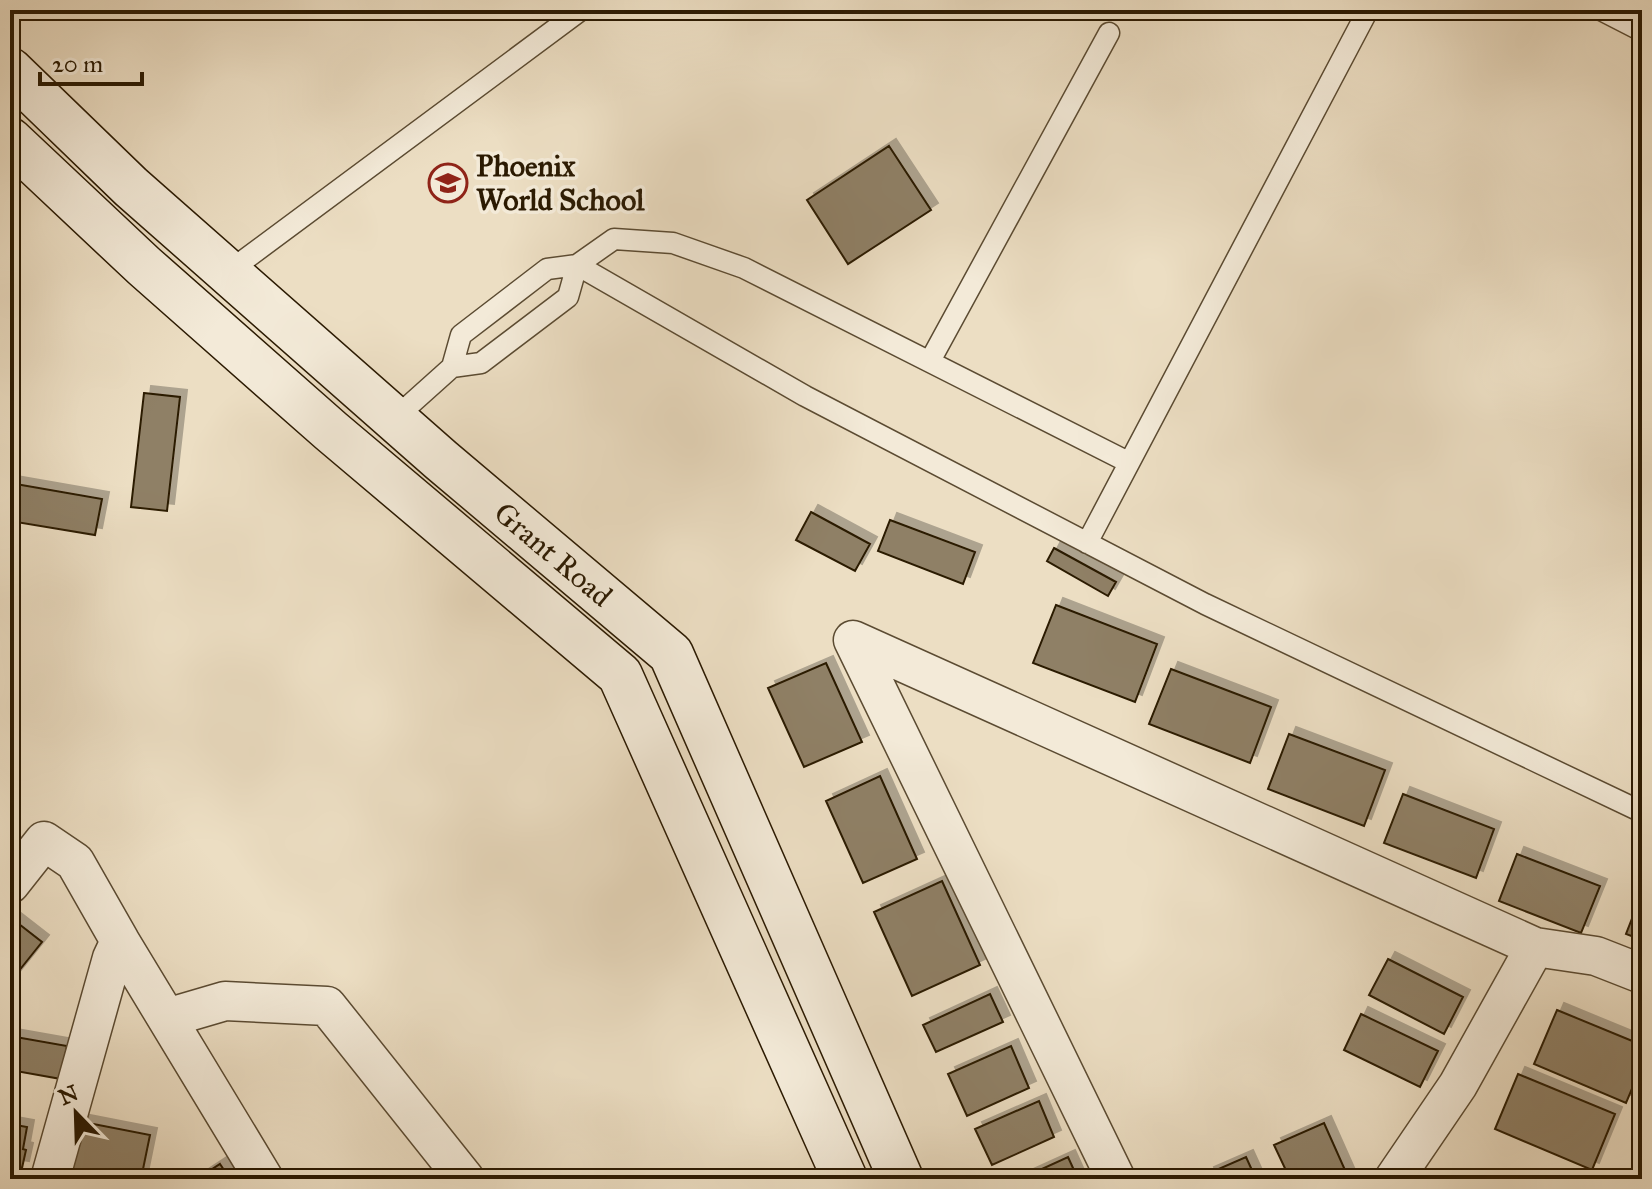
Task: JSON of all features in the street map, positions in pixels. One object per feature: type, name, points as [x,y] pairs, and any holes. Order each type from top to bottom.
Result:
[{"type":"main road","name":"Grant Road","points":[[10,70],[131,187],[394,419],[671,654],[901,1179]]},
{"type":"main road","name":"Grant Road","points":[[10,140],[144,266],[331,431],[620,675],[845,1179]]},
{"type":"street","points":[[1116,1179],[853,640],[1535,947],[1596,956],[1642,974]]},
{"type":"street","points":[[10,884],[44,841],[75,862],[264,1179]]},
{"type":"street","points":[[50,1179],[112,958],[120,941]]},
{"type":"street","points":[[1394,1179],[1458,1085],[1535,947]]},
{"type":"street","points":[[167,1018],[225,1001],[327,1006],[465,1179]]},
{"type":"lane","points":[[228,272],[581,10]]},
{"type":"lane","points":[[1087,543],[1368,10]]},
{"type":"lane","points":[[1601,10],[1642,31]]},
{"type":"lane","points":[[930,361],[1109,33]]},
{"type":"lane","points":[[394,419],[452,367],[461,335],[547,269],[577,265],[614,239],[673,243],[744,268],[1128,462]]},
{"type":"lane","points":[[452,367],[481,363],[568,297],[577,265]]},
{"type":"lane","points":[[577,265],[805,396],[1205,604],[1642,812]]},
{"type":"building","points":[[889,146],[931,210],[848,264],[807,200]]},
{"type":"building","points":[[144,393],[180,397],[167,511],[131,507]]},
{"type":"building","points":[[10,483],[102,499],[95,535],[10,521]]},
{"type":"building","points":[[811,512],[870,544],[855,571],[796,540]]},
{"type":"building","points":[[890,520],[975,552],[963,584],[878,551]]},
{"type":"building","points":[[1054,548],[1116,582],[1108,596],[1047,561]]},
{"type":"building","points":[[1056,605],[1157,644],[1135,702],[1033,663]]},
{"type":"building","points":[[826,663],[862,742],[804,767],[768,688]]},
{"type":"building","points":[[1171,669],[1271,707],[1250,763],[1149,724]]},
{"type":"building","points":[[1289,734],[1385,770],[1364,826],[1268,789]]},
{"type":"building","points":[[880,776],[917,859],[863,883],[826,801]]},
{"type":"building","points":[[1403,794],[1494,829],[1476,878],[1384,843]]},
{"type":"building","points":[[1517,854],[1600,886],[1581,933],[1499,901]]},
{"type":"building","points":[[942,881],[980,965],[912,996],[874,912]]},
{"type":"building","points":[[1642,893],[1642,940],[1626,934]]},
{"type":"building","points":[[10,917],[42,942],[10,982]]},
{"type":"building","points":[[1388,959],[1463,997],[1444,1034],[1369,995]]},
{"type":"building","points":[[990,994],[1003,1022],[936,1052],[923,1025]]},
{"type":"building","points":[[1557,1010],[1642,1045],[1642,1065],[1626,1103],[1534,1064]]},
{"type":"building","points":[[1361,1014],[1438,1051],[1420,1087],[1344,1050]]},
{"type":"building","points":[[10,1036],[67,1046],[61,1079],[10,1070]]},
{"type":"building","points":[[1011,1046],[1029,1088],[967,1116],[948,1074]]},
{"type":"building","points":[[1518,1074],[1615,1114],[1592,1170],[1495,1129]]},
{"type":"building","points":[[1039,1101],[1054,1137],[992,1165],[975,1129]]},
{"type":"building","points":[[78,1121],[150,1135],[141,1179],[66,1179]]},
{"type":"building","points":[[1324,1123],[1349,1179],[1290,1179],[1274,1145]]},
{"type":"building","points":[[10,1124],[27,1127],[22,1168],[10,1166]]},
{"type":"building","points":[[1068,1157],[1078,1179],[1020,1179]]},
{"type":"building","points":[[1246,1157],[1256,1179],[1209,1179],[1207,1174]]},
{"type":"building","points":[[220,1164],[230,1179],[197,1179]]},
{"type":"place","name":"Phoenix World School","points":[[448,183]]}]
